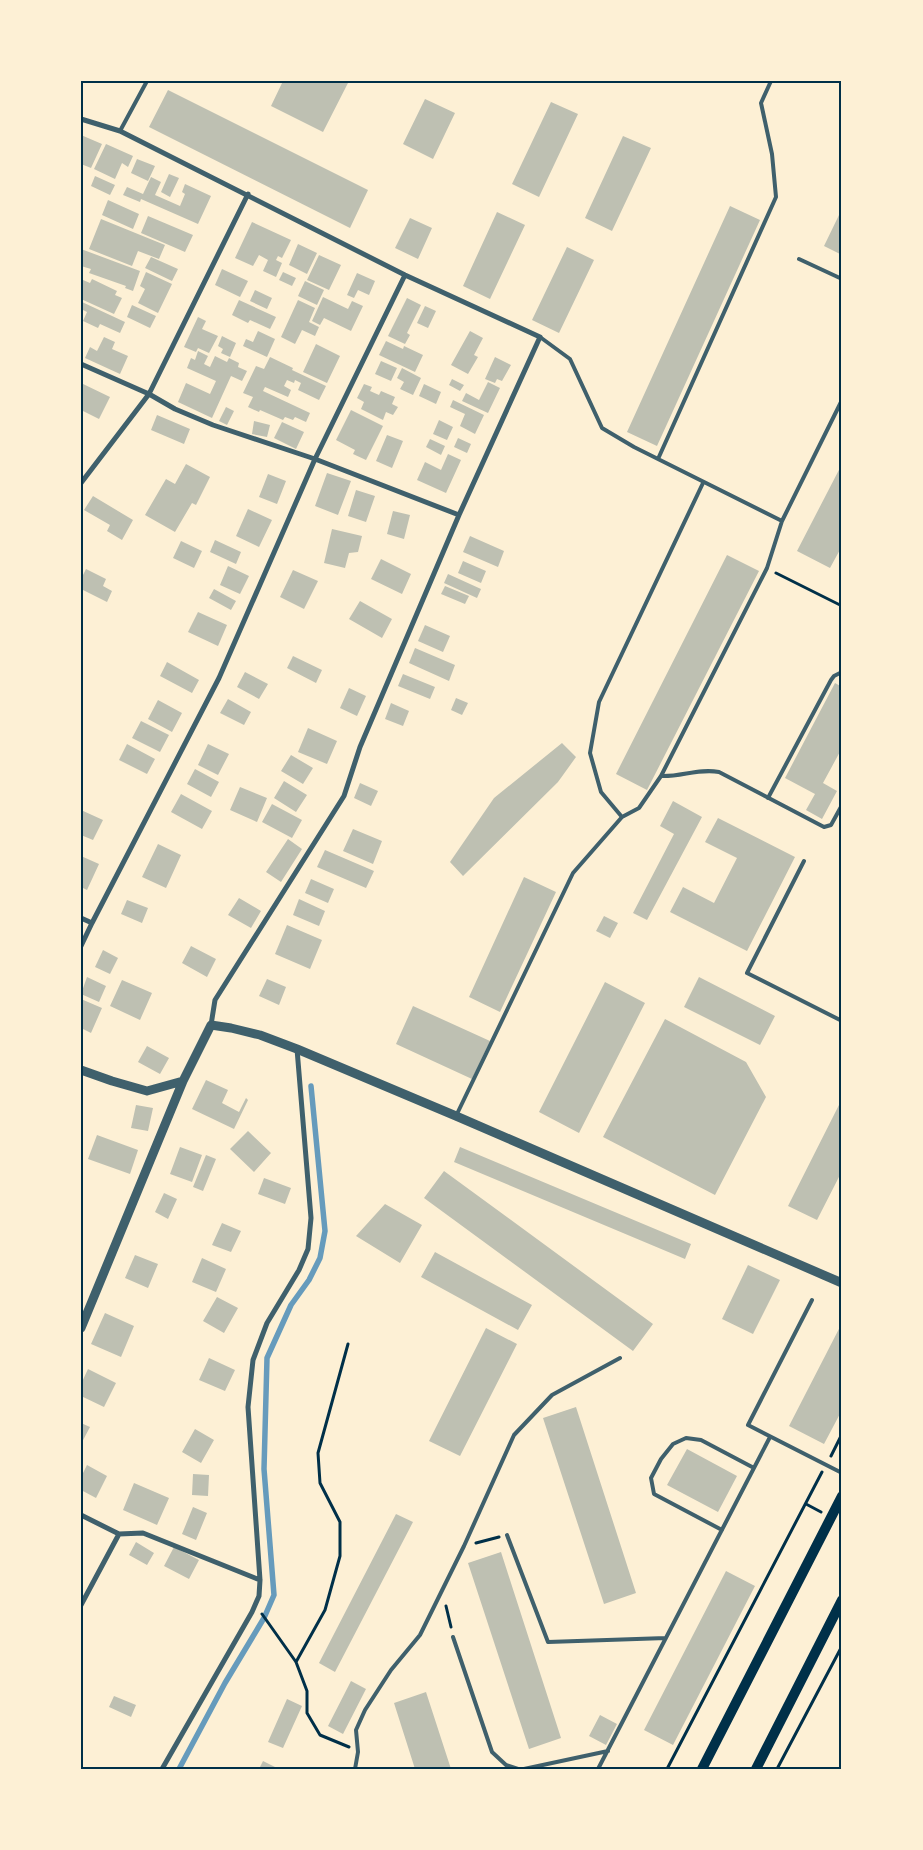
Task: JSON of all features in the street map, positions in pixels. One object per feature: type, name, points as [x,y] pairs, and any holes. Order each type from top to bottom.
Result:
[{"type":"main road","points":[[702,1769],[842,1496]]},
{"type":"main road","points":[[756,1769],[842,1600]]},
{"type":"street","points":[[81,119],[120,131],[405,275],[540,337],[459,515],[360,747],[344,796],[215,1000],[211,1025],[183,1080],[81,1328]]},
{"type":"street","points":[[81,483],[149,394],[248,194]]},
{"type":"street","points":[[81,946],[219,678],[315,459],[405,275]]},
{"type":"street","points":[[81,364],[149,394],[175,409],[213,426],[315,459],[459,515]]},
{"type":"street","points":[[81,918],[92,923]]},
{"type":"street","points":[[211,1025],[260,1035],[297,1049],[842,1283]]},
{"type":"street","points":[[162,1769],[259,1596],[260,1580],[248,1406],[253,1360],[268,1323],[308,1249],[311,1218],[297,1049]]},
{"type":"street","points":[[81,1070],[147,1091],[183,1080]]},
{"type":"street","points":[[81,1515],[120,1534],[143,1533],[260,1580]]},
{"type":"street","points":[[81,1605],[120,1534]]},
{"type":"lane","points":[[120,131],[147,81]]},
{"type":"lane","points":[[658,459],[776,197],[772,154],[761,103],[772,81]]},
{"type":"lane","points":[[799,259],[842,279]]},
{"type":"lane","points":[[540,337],[570,359],[602,428],[703,483],[782,521]]},
{"type":"lane","points":[[456,1116],[573,873],[622,816],[639,808],[661,776],[767,568],[782,521],[842,400]]},
{"type":"lane","points":[[622,816],[601,792],[590,754],[599,702],[703,483]]},
{"type":"lane","points":[[768,798],[831,680],[842,672]]},
{"type":"lane","points":[[661,776],[674,776],[709,770],[718,772],[824,827],[831,825],[842,805]]},
{"type":"lane","points":[[804,861],[747,973],[842,1021]]},
{"type":"lane","points":[[812,1300],[748,1425],[842,1473]]},
{"type":"lane","points":[[354,1769],[358,1752],[356,1730],[365,1710],[391,1670],[420,1635],[464,1546],[514,1435],[552,1395],[620,1358]]},
{"type":"lane","points":[[598,1769],[770,1437]]},
{"type":"lane","points":[[722,1530],[654,1494],[651,1478],[661,1459],[673,1444],[686,1438],[702,1440],[754,1468]]},
{"type":"lane","points":[[507,1535],[548,1642],[666,1638]]},
{"type":"lane","points":[[454,1637],[492,1752],[506,1765],[518,1769]]},
{"type":"lane","points":[[524,1769],[608,1751]]},
{"type":"path","points":[[767,568],[842,606]]},
{"type":"path","points":[[296,1662],[325,1610],[340,1556],[340,1522],[320,1483],[318,1453],[348,1344]]},
{"type":"path","points":[[667,1769],[842,1434]]},
{"type":"path","points":[[464,1546],[507,1535]]},
{"type":"path","points":[[442,1590],[454,1637]]},
{"type":"path","points":[[255,1604],[296,1662],[307,1691],[307,1713],[320,1735],[358,1752]]},
{"type":"path","points":[[778,1769],[842,1646]]},
{"type":"building","points":[[283,81],[349,81],[323,132],[271,106]]},
{"type":"building","points":[[168,90],[368,190],[350,228],[149,127]]},
{"type":"building","points":[[425,99],[455,113],[433,159],[403,144]]},
{"type":"building","points":[[551,102],[578,114],[539,197],[512,184]]},
{"type":"building","points":[[81,135],[102,144],[91,168],[81,164]]},
{"type":"building","points":[[623,136],[651,148],[612,231],[585,218]]},
{"type":"building","points":[[106,144],[133,156],[128,167],[122,163],[115,179],[94,169]]},
{"type":"building","points":[[137,159],[155,166],[148,181],[131,173]]},
{"type":"building","points":[[169,174],[179,178],[170,197],[161,192]]},
{"type":"building","points":[[95,176],[115,185],[110,195],[91,186]]},
{"type":"building","points":[[151,177],[161,182],[155,195],[180,206],[185,194],[182,192],[185,184],[211,196],[198,224],[141,199],[140,202],[123,195],[127,187],[143,194]]},
{"type":"building","points":[[108,200],[139,214],[133,229],[102,215]]},
{"type":"building","points":[[730,206],[760,220],[657,446],[627,432]]},
{"type":"building","points":[[497,212],[525,225],[490,299],[463,286]]},
{"type":"building","points":[[839,215],[842,216],[842,255],[824,246]]},
{"type":"building","points":[[148,216],[193,235],[185,252],[141,233]]},
{"type":"building","points":[[410,218],[432,228],[418,259],[395,248]]},
{"type":"building","points":[[101,219],[165,245],[159,259],[138,251],[132,266],[89,249]]},
{"type":"building","points":[[252,222],[291,240],[282,258],[278,256],[276,260],[282,263],[276,277],[263,271],[268,260],[259,255],[253,266],[235,258]]},
{"type":"building","points":[[298,244],[317,253],[307,274],[289,265]]},
{"type":"building","points":[[567,247],[594,260],[559,333],[532,320]]},
{"type":"building","points":[[81,249],[140,271],[133,291],[125,288],[126,286],[89,273],[91,269],[81,266]]},
{"type":"building","points":[[319,255],[341,265],[329,290],[307,280]]},
{"type":"building","points":[[151,257],[178,269],[172,281],[145,268]]},
{"type":"building","points":[[222,269],[248,281],[240,297],[215,285]]},
{"type":"building","points":[[146,272],[172,284],[158,313],[138,303],[145,289],[140,286]]},
{"type":"building","points":[[283,272],[296,278],[292,286],[279,280]]},
{"type":"building","points":[[357,273],[375,281],[369,295],[358,290],[354,298],[347,295]]},
{"type":"building","points":[[92,279],[117,291],[115,295],[122,298],[114,314],[81,299],[81,284],[83,280],[90,283]]},
{"type":"building","points":[[305,281],[324,290],[317,305],[298,296]]},
{"type":"building","points":[[255,290],[272,298],[267,309],[250,301]]},
{"type":"building","points":[[323,297],[348,309],[352,301],[363,306],[351,331],[324,318],[320,325],[312,321]]},
{"type":"building","points":[[407,298],[421,305],[407,333],[410,335],[405,344],[388,336]]},
{"type":"building","points":[[239,300],[276,317],[270,329],[250,320],[248,323],[232,315]]},
{"type":"building","points":[[298,300],[315,308],[309,322],[319,327],[315,336],[302,330],[295,344],[281,337]]},
{"type":"building","points":[[82,302],[125,322],[120,333],[100,324],[98,328],[83,321],[87,312],[81,309]]},
{"type":"building","points":[[132,305],[156,316],[150,328],[127,317]]},
{"type":"building","points":[[425,306],[436,311],[428,328],[417,323]]},
{"type":"building","points":[[198,317],[206,321],[202,329],[218,336],[209,353],[198,348],[196,352],[184,347]]},
{"type":"building","points":[[258,331],[275,339],[267,357],[243,346],[246,339],[253,342]]},
{"type":"building","points":[[470,331],[483,338],[474,355],[478,357],[468,374],[451,365]]},
{"type":"building","points":[[222,336],[236,343],[230,357],[221,353],[223,349],[218,346]]},
{"type":"building","points":[[104,337],[115,342],[112,349],[128,356],[120,374],[85,358],[90,347],[97,351]]},
{"type":"building","points":[[386,341],[403,349],[404,346],[423,355],[415,372],[379,355]]},
{"type":"building","points":[[316,344],[340,356],[327,383],[303,372]]},
{"type":"building","points":[[198,351],[208,356],[204,364],[210,367],[215,356],[227,362],[229,358],[239,363],[238,367],[247,371],[242,381],[231,376],[212,418],[178,402],[186,383],[210,394],[216,381],[187,368],[191,358],[195,360]]},
{"type":"building","points":[[270,357],[326,386],[319,400],[298,390],[301,383],[295,380],[294,383],[287,380],[284,386],[291,390],[288,397],[265,387],[263,391],[310,413],[306,422],[295,417],[293,420],[285,417],[283,420],[248,407],[253,397],[243,393],[256,366],[264,369]]},
{"type":"building","points":[[495,357],[511,365],[502,381],[497,379],[495,383],[485,379]]},
{"type":"building","points":[[381,361],[397,368],[391,381],[375,374]]},
{"type":"building","points":[[402,368],[421,378],[413,395],[400,389],[404,382],[397,378]]},
{"type":"building","points":[[452,379],[464,385],[460,391],[449,385]]},
{"type":"building","points":[[488,382],[500,388],[488,413],[462,401],[466,393],[479,400]]},
{"type":"building","points":[[81,383],[110,397],[99,419],[81,410]]},
{"type":"building","points":[[364,384],[372,387],[370,391],[379,395],[381,391],[395,397],[392,404],[398,407],[393,415],[386,412],[383,420],[361,409],[364,402],[357,398]]},
{"type":"building","points":[[424,384],[441,392],[436,404],[419,396]]},
{"type":"building","points":[[453,400],[484,415],[475,434],[460,426],[465,414],[450,407]]},
{"type":"building","points":[[226,407],[234,411],[227,425],[219,421]]},
{"type":"building","points":[[351,410],[383,426],[366,460],[353,454],[355,450],[336,440]]},
{"type":"building","points":[[157,415],[190,429],[184,444],[151,430]]},
{"type":"building","points":[[439,420],[453,427],[447,440],[433,434]]},
{"type":"building","points":[[254,421],[270,425],[267,437],[252,434]]},
{"type":"building","points":[[282,422],[304,432],[296,449],[274,438]]},
{"type":"building","points":[[387,435],[403,441],[392,468],[376,461]]},
{"type":"building","points":[[458,438],[471,444],[467,453],[454,447]]},
{"type":"building","points":[[430,439],[445,446],[441,455],[426,447]]},
{"type":"building","points":[[448,454],[461,460],[446,493],[417,480],[425,462],[441,470]]},
{"type":"building","points":[[186,464],[210,477],[196,505],[192,503],[175,532],[145,515],[166,479],[175,484]]},
{"type":"building","points":[[842,464],[842,546],[830,568],[797,551]]},
{"type":"building","points":[[327,473],[351,481],[338,515],[315,506]]},
{"type":"building","points":[[268,474],[286,481],[277,504],[259,497]]},
{"type":"building","points":[[356,490],[375,496],[366,522],[348,516]]},
{"type":"building","points":[[93,496],[133,520],[122,540],[107,531],[110,525],[84,510]]},
{"type":"building","points":[[248,509],[272,520],[259,547],[236,536]]},
{"type":"building","points":[[393,511],[410,515],[404,539],[387,534]]},
{"type":"building","points":[[332,529],[362,536],[358,552],[349,553],[345,568],[324,563]]},
{"type":"building","points":[[470,536],[504,551],[498,567],[463,552]]},
{"type":"building","points":[[215,540],[241,552],[236,564],[210,552]]},
{"type":"building","points":[[181,541],[202,551],[194,568],[173,558]]},
{"type":"building","points":[[727,555],[759,571],[647,790],[616,774]]},
{"type":"building","points":[[381,559],[411,574],[402,594],[371,579]]},
{"type":"building","points":[[463,561],[486,571],[481,583],[458,573]]},
{"type":"building","points":[[228,566],[249,576],[240,594],[220,585]]},
{"type":"building","points":[[86,569],[106,579],[103,586],[112,591],[107,602],[81,589],[81,579]]},
{"type":"building","points":[[293,570],[318,581],[304,609],[280,597]]},
{"type":"building","points":[[448,574],[481,589],[477,598],[444,583]]},
{"type":"building","points":[[445,586],[469,596],[465,604],[441,594]]},
{"type":"building","points":[[214,589],[236,601],[231,610],[209,598]]},
{"type":"building","points":[[360,601],[392,619],[382,638],[349,619]]},
{"type":"building","points":[[198,612],[227,625],[218,646],[188,632]]},
{"type":"building","points":[[425,625],[450,636],[443,652],[418,641]]},
{"type":"building","points":[[415,648],[455,665],[449,681],[409,663]]},
{"type":"building","points":[[293,656],[322,670],[316,683],[287,668]]},
{"type":"building","points":[[167,662],[199,680],[192,693],[160,676]]},
{"type":"building","points":[[245,672],[268,684],[259,699],[237,687]]},
{"type":"building","points":[[403,674],[435,687],[430,699],[398,686]]},
{"type":"building","points":[[835,683],[842,687],[842,748],[823,783],[837,791],[822,819],[806,810],[815,794],[785,778]]},
{"type":"building","points":[[349,688],[366,696],[357,716],[340,708]]},
{"type":"building","points":[[456,698],[468,703],[462,715],[451,710]]},
{"type":"building","points":[[228,699],[251,712],[244,725],[220,713]]},
{"type":"building","points":[[158,700],[182,713],[172,732],[148,719]]},
{"type":"building","points":[[391,703],[409,711],[403,726],[385,719]]},
{"type":"building","points":[[141,721],[169,735],[160,752],[132,738]]},
{"type":"building","points":[[308,728],[337,741],[327,764],[298,752]]},
{"type":"building","points":[[562,743],[576,757],[558,782],[463,876],[450,862],[494,798]]},
{"type":"building","points":[[127,744],[155,759],[147,774],[119,760]]},
{"type":"building","points":[[208,744],[229,754],[218,775],[198,765]]},
{"type":"building","points":[[291,755],[313,768],[303,784],[281,771]]},
{"type":"building","points":[[195,769],[219,782],[211,797],[187,784]]},
{"type":"building","points":[[284,781],[307,795],[296,812],[274,798]]},
{"type":"building","points":[[360,783],[378,791],[371,806],[354,798]]},
{"type":"building","points":[[240,787],[267,798],[257,822],[230,810]]},
{"type":"building","points":[[181,794],[212,811],[202,829],[171,812]]},
{"type":"building","points":[[673,801],[702,817],[647,920],[633,913],[674,834],[660,826]]},
{"type":"building","points":[[272,804],[302,820],[292,838],[262,822]]},
{"type":"building","points":[[81,810],[103,820],[93,840],[81,835]]},
{"type":"building","points":[[718,818],[795,857],[747,951],[670,912],[683,887],[714,903],[737,858],[705,842]]},
{"type":"building","points":[[353,829],[382,841],[373,864],[343,851]]},
{"type":"building","points":[[288,839],[302,849],[281,882],[266,872]]},
{"type":"building","points":[[158,844],[181,855],[166,888],[142,877]]},
{"type":"building","points":[[325,850],[374,871],[366,888],[317,867]]},
{"type":"building","points":[[81,856],[99,864],[87,890],[81,887]]},
{"type":"building","points":[[524,877],[556,892],[500,1012],[469,997]]},
{"type":"building","points":[[311,879],[334,889],[328,903],[305,893]]},
{"type":"building","points":[[239,898],[261,911],[251,928],[228,915]]},
{"type":"building","points":[[299,899],[325,911],[319,926],[293,915]]},
{"type":"building","points":[[127,900],[148,908],[142,923],[121,914]]},
{"type":"building","points":[[604,916],[618,923],[610,938],[596,931]]},
{"type":"building","points":[[287,925],[322,940],[310,969],[275,954]]},
{"type":"building","points":[[191,946],[216,959],[207,977],[182,963]]},
{"type":"building","points":[[103,950],[118,958],[110,974],[95,967]]},
{"type":"building","points":[[87,977],[106,986],[99,1002],[81,994]]},
{"type":"building","points":[[699,977],[775,1016],[760,1045],[684,1007]]},
{"type":"building","points":[[267,979],[286,987],[279,1005],[259,996]]},
{"type":"building","points":[[122,980],[152,993],[140,1020],[110,1006]]},
{"type":"building","points":[[605,982],[645,1003],[579,1133],[539,1112]]},
{"type":"building","points":[[81,999],[102,1008],[91,1033],[81,1028]]},
{"type":"building","points":[[413,1006],[490,1041],[472,1079],[396,1044]]},
{"type":"building","points":[[665,1019],[746,1062],[766,1097],[715,1195],[603,1137]]},
{"type":"building","points":[[147,1046],[169,1058],[160,1074],[138,1062]]},
{"type":"building","points":[[206,1080],[228,1090],[222,1103],[239,1112],[246,1098],[248,1100],[234,1129],[192,1109]]},
{"type":"building","points":[[842,1099],[842,1171],[817,1220],[788,1206]]},
{"type":"building","points":[[136,1105],[153,1108],[148,1131],[131,1128]]},
{"type":"building","points":[[248,1131],[271,1153],[254,1172],[230,1149]]},
{"type":"building","points":[[97,1135],[138,1150],[130,1174],[88,1159]]},
{"type":"building","points":[[180,1147],[202,1155],[192,1182],[170,1174]]},
{"type":"building","points":[[460,1147],[691,1244],[685,1259],[454,1162]]},
{"type":"building","points":[[206,1155],[216,1159],[203,1191],[193,1187]]},
{"type":"building","points":[[444,1171],[653,1324],[633,1351],[424,1198]]},
{"type":"building","points":[[264,1178],[291,1188],[285,1204],[258,1194]]},
{"type":"building","points":[[164,1193],[177,1199],[168,1219],[155,1212]]},
{"type":"building","points":[[385,1204],[422,1225],[400,1263],[356,1236]]},
{"type":"building","points":[[222,1223],[241,1231],[231,1252],[212,1245]]},
{"type":"building","points":[[435,1252],[532,1305],[518,1330],[421,1277]]},
{"type":"building","points":[[135,1255],[158,1264],[148,1288],[125,1278]]},
{"type":"building","points":[[202,1258],[226,1269],[216,1292],[192,1282]]},
{"type":"building","points":[[748,1265],[780,1280],[753,1334],[722,1319]]},
{"type":"building","points":[[217,1297],[238,1308],[224,1333],[203,1321]]},
{"type":"building","points":[[105,1313],[134,1326],[121,1357],[91,1344]]},
{"type":"building","points":[[842,1323],[842,1410],[824,1444],[789,1426]]},
{"type":"building","points":[[486,1328],[517,1344],[460,1456],[429,1441]]},
{"type":"building","points":[[209,1358],[235,1370],[225,1391],[199,1380]]},
{"type":"building","points":[[88,1369],[116,1383],[104,1407],[81,1396],[81,1384]]},
{"type":"building","points":[[576,1407],[636,1593],[604,1604],[543,1418]]},
{"type":"building","points":[[81,1423],[90,1427],[81,1444]]},
{"type":"building","points":[[195,1429],[214,1440],[201,1463],[182,1452]]},
{"type":"building","points":[[687,1449],[737,1476],[718,1512],[667,1485]]},
{"type":"building","points":[[87,1465],[107,1476],[96,1498],[81,1490],[81,1477]]},
{"type":"building","points":[[193,1474],[209,1475],[208,1496],[192,1495]]},
{"type":"building","points":[[134,1483],[169,1498],[157,1525],[123,1510]]},
{"type":"building","points":[[193,1507],[207,1513],[196,1540],[182,1534]]},
{"type":"building","points":[[396,1514],[413,1522],[335,1672],[319,1663]]},
{"type":"building","points":[[136,1542],[154,1553],[147,1565],[129,1555]]},
{"type":"building","points":[[174,1547],[199,1560],[189,1579],[164,1566]]},
{"type":"building","points":[[501,1552],[561,1738],[529,1749],[468,1563]]},
{"type":"building","points":[[726,1571],[755,1586],[673,1745],[644,1730]]},
{"type":"building","points":[[351,1681],[366,1689],[343,1734],[328,1726]]},
{"type":"building","points":[[426,1692],[451,1769],[415,1769],[394,1703]]},
{"type":"building","points":[[114,1696],[136,1705],[131,1717],[109,1707]]},
{"type":"building","points":[[287,1699],[302,1706],[283,1748],[268,1742]]},
{"type":"building","points":[[600,1715],[617,1724],[606,1745],[589,1736]]},
{"type":"building","points":[[263,1761],[279,1769],[259,1769]]},
{"type":"waterway","points":[[179,1769],[225,1683],[264,1618],[274,1595],[264,1469],[267,1358],[291,1305],[309,1280],[320,1258],[325,1231],[311,1086]]}]
